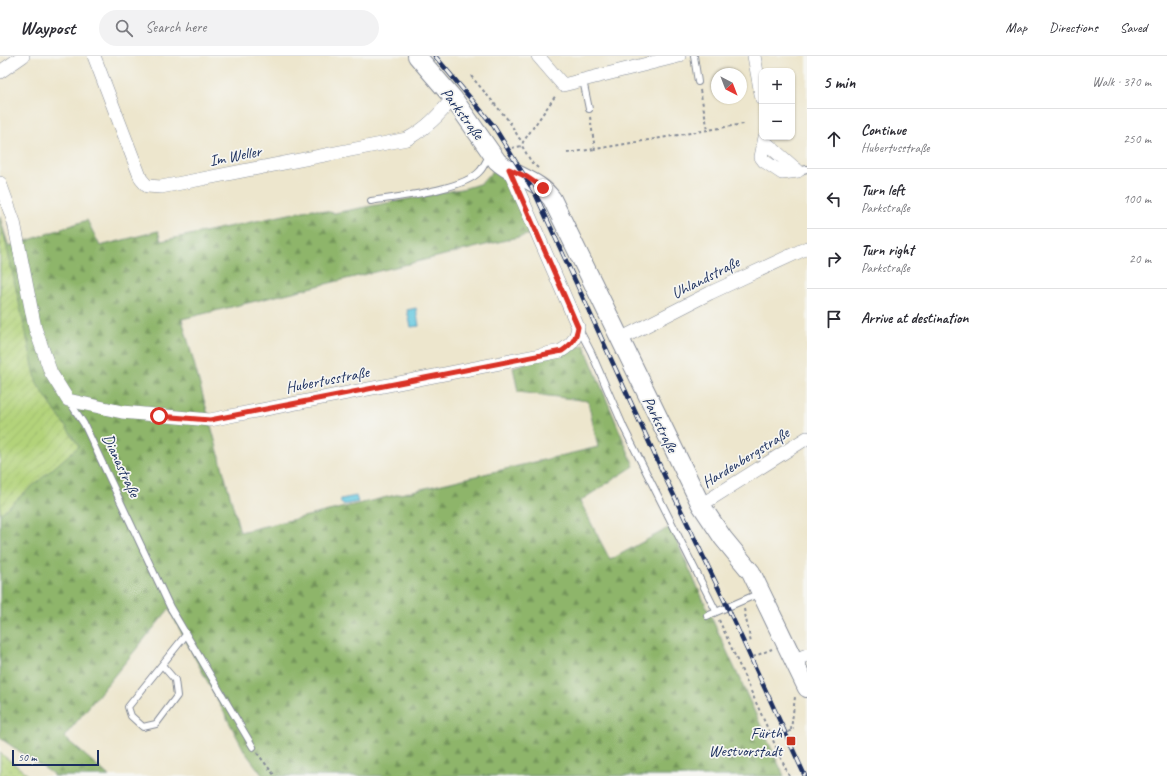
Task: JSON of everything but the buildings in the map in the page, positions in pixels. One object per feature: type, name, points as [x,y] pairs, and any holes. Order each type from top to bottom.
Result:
[{"type":"street","points":[[0,72],[23,56]]},
{"type":"street","name":"Im Weller","points":[[94,56],[141,179],[147,186],[161,187],[407,139],[420,132],[436,119],[453,98]]},
{"type":"street","name":"Parkstraße","points":[[417,56],[453,98],[498,161],[509,169],[527,177],[543,188],[552,199],[701,505],[723,538],[751,572],[761,592],[801,658],[806,685]]},
{"type":"street","points":[[538,56],[563,85],[679,56]]},
{"type":"street","points":[[754,56],[759,83]]},
{"type":"street","points":[[765,140],[761,157],[764,161],[782,173],[803,170]]},
{"type":"street","name":"Parkstraße","points":[[509,169],[578,327]]},
{"type":"street","name":"Dianastraße","points":[[0,183],[14,222],[35,328],[51,373],[68,400]]},
{"type":"street","name":"Uhlandstraße","points":[[620,339],[710,293],[807,248]]},
{"type":"street","name":"Hubertusstraße","points":[[68,400],[122,412],[210,420],[562,351],[571,345],[576,336],[578,327]]},
{"type":"street","name":"Hardenbergstraße","points":[[701,505],[807,438]]},
{"type":"lane","points":[[694,56],[698,82]]},
{"type":"lane","points":[[583,80],[589,109]]},
{"type":"lane","points":[[371,201],[444,188],[470,179],[480,171],[492,153]]},
{"type":"lane","points":[[578,327],[591,352],[624,428],[716,611]]},
{"type":"lane","name":"Dianastraße","points":[[68,400],[84,424],[185,636],[253,747]]},
{"type":"lane","points":[[707,616],[761,592]]},
{"type":"lane","points":[[162,665],[175,680],[177,696],[156,724],[143,727],[131,716],[128,707],[185,636]]},
{"type":"path","points":[[471,76],[509,121],[523,142]]},
{"type":"path","points":[[698,82],[708,130]]},
{"type":"path","points":[[543,188],[542,174],[538,167],[532,163],[522,146],[523,142],[563,85]]},
{"type":"path","points":[[589,109],[595,148]]},
{"type":"path","points":[[567,153],[744,124]]},
{"type":"path","points":[[743,600],[751,643]]},
{"type":"path","points":[[716,611],[789,776]]},
{"type":"path","points":[[753,657],[761,654]]},
{"type":"path","points":[[788,732],[792,730],[797,686],[806,685]]},
{"type":"path","points":[[253,747],[275,776]]},
{"type":"green space","points":[[496,167],[510,178],[531,234],[182,319],[240,532],[598,447],[588,401],[518,392],[513,367],[584,345],[634,466],[580,501],[610,560],[670,527],[784,776],[263,776],[245,752],[169,609],[64,737],[109,776],[53,776],[53,774],[0,738],[0,219],[9,247],[87,220],[100,246],[158,231],[161,241],[313,209],[334,213],[466,188],[482,183]]},
{"type":"green space","points":[[0,217],[37,384],[79,446],[0,514]]},
{"type":"green space","points":[[0,753],[27,774],[27,776],[0,776]]},
{"type":"water","points":[[416,308],[419,326],[411,327],[407,310]]},
{"type":"water","points":[[356,496],[358,502],[343,505],[340,502],[341,499]]},
{"type":"railway","points":[[435,56],[493,125],[535,193],[665,477],[727,606],[805,776]]},
{"type":"place","name":"Fürth Westvorstadt","points":[[791,741]]},
{"type":"route","points":[[159,416],[210,420],[562,351],[571,345],[576,336],[578,327],[509,169],[527,177],[543,188]]}]
